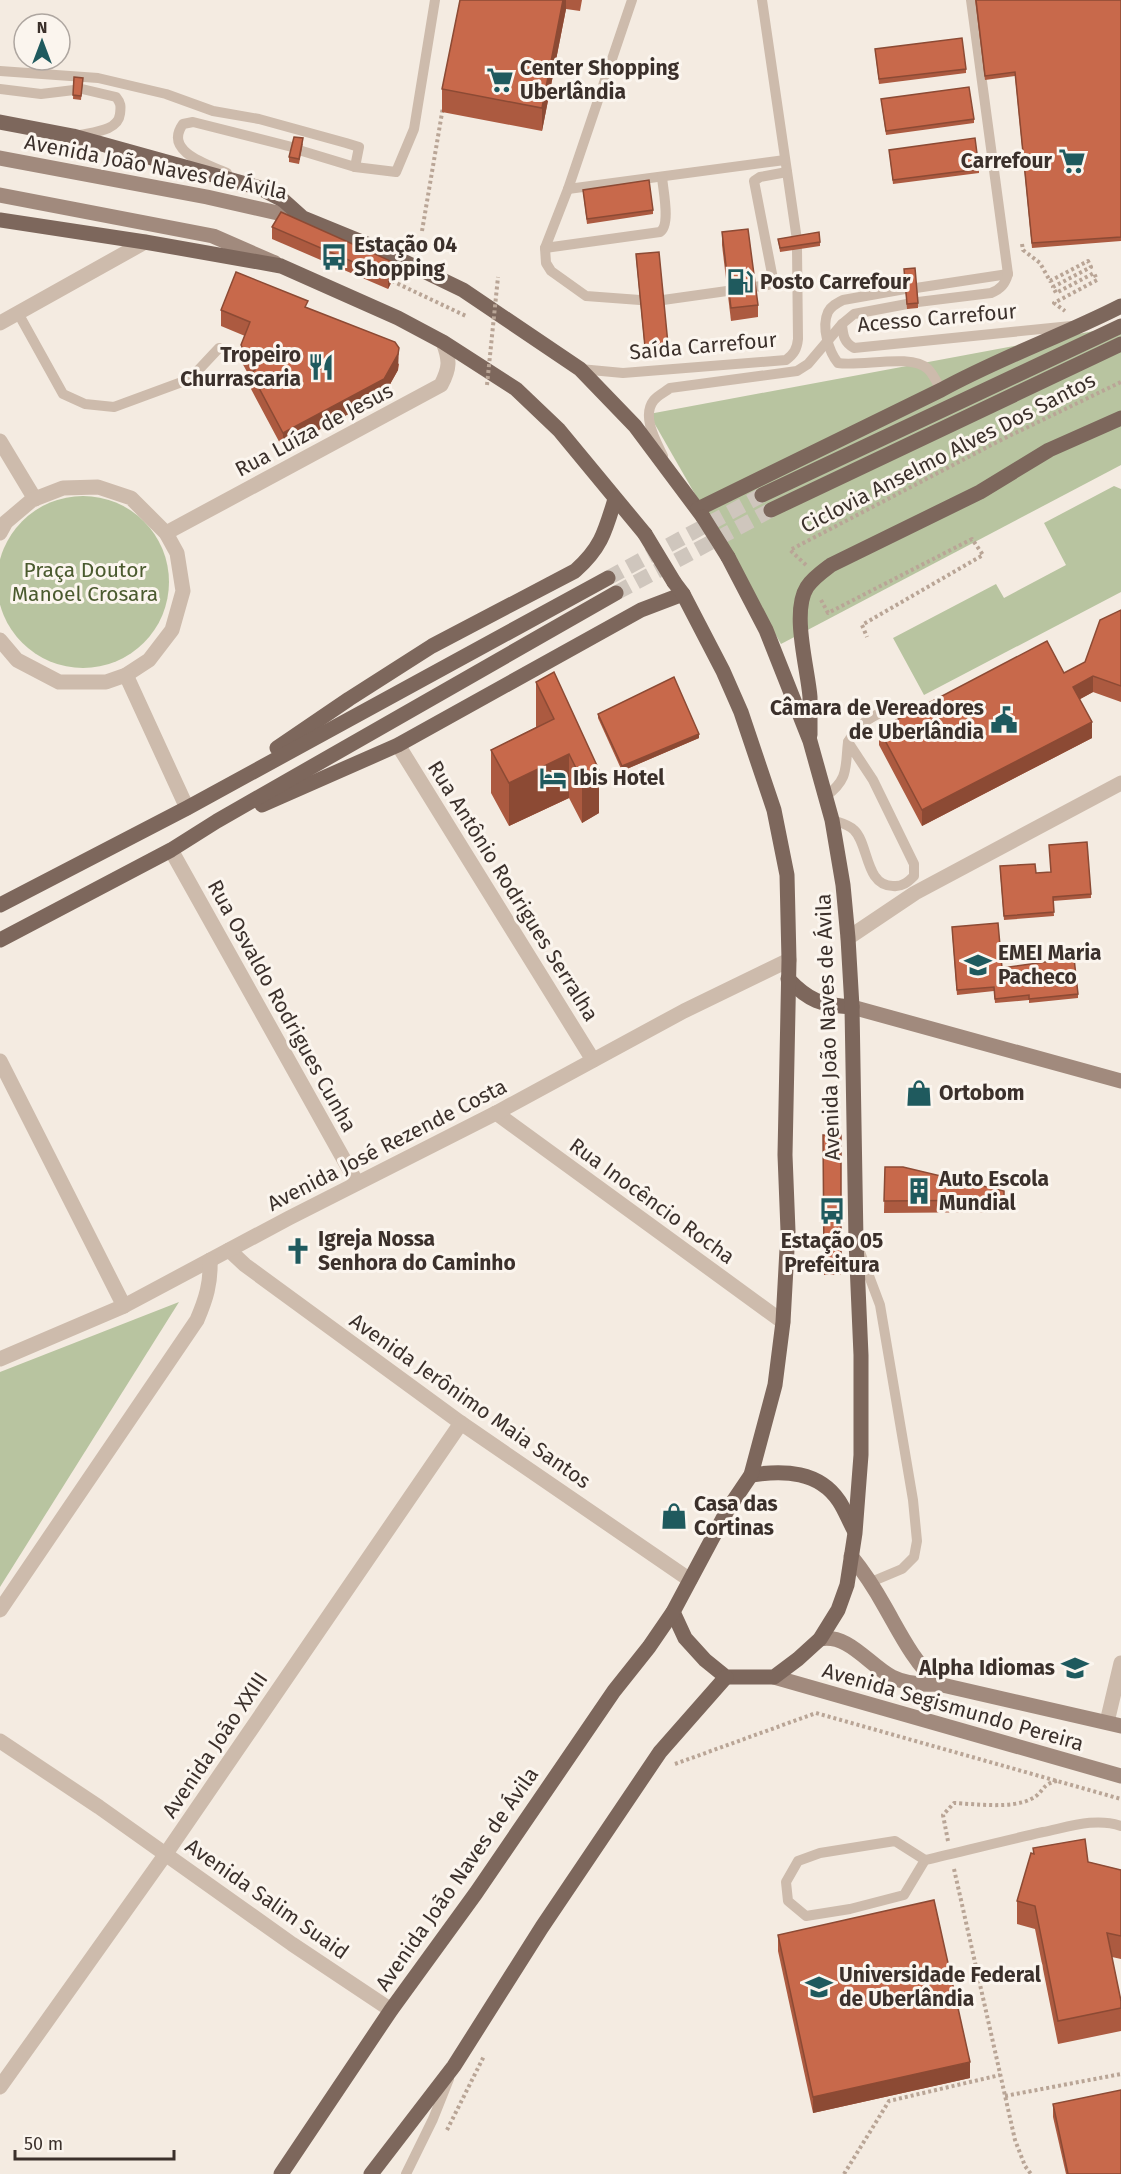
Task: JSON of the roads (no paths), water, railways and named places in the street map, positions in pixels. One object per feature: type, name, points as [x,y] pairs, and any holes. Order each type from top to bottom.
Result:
[{"type":"main road","name":"Avenida João Naves de Ávila","points":[[0,122],[73,136],[260,188],[283,200],[303,218]]},
{"type":"main road","name":"Avenida João Naves de Ávila","points":[[0,158],[207,197],[303,218],[374,247],[462,290],[580,369],[635,426],[700,513],[728,557],[766,630],[810,741],[832,820],[843,885],[852,1007],[856,1241],[861,1355],[861,1455],[855,1533]]},
{"type":"main road","name":"Avenida João Naves de Ávila","points":[[0,195],[213,236],[398,318],[443,342],[516,389],[559,430],[645,534],[678,588],[723,671],[741,712],[774,810],[787,874],[789,960],[785,1155],[788,1230],[783,1322],[775,1385],[751,1474]]},
{"type":"main road","name":"Avenida João Naves de Ávila","points":[[0,220],[281,266]]},
{"type":"main road","points":[[700,513],[978,369],[1083,325],[1121,306]]},
{"type":"main road","points":[[762,495],[1121,326]]},
{"type":"main road","points":[[771,510],[1121,344]]},
{"type":"main road","points":[[810,741],[810,698],[801,646],[801,610],[806,588],[817,576],[831,565],[980,492],[1049,450],[1121,418]]},
{"type":"main road","points":[[213,793],[349,699],[432,646],[575,571],[591,557],[601,541],[615,499]]},
{"type":"main road","points":[[0,905],[187,808],[608,578]]},
{"type":"main road","points":[[217,821],[268,802],[398,745],[678,588]]},
{"type":"main road","points":[[0,940],[171,850],[217,821],[616,593]]},
{"type":"main road","points":[[788,979],[803,995],[815,1002],[852,1007],[1121,1082]]},
{"type":"main road","points":[[774,1471],[815,1478],[829,1488],[840,1502],[855,1533],[847,1585],[838,1610],[820,1639],[774,1677],[726,1677],[705,1660],[685,1638],[673,1612],[728,1509],[751,1474],[774,1471]]},
{"type":"main road","name":"Avenida Segismundo Pereira","points":[[851,1556],[871,1582],[906,1646],[925,1672],[938,1684]]},
{"type":"main road","name":"Avenida João Naves de Ávila","points":[[281,2174],[391,2010],[476,1893],[614,1692],[673,1612]]},
{"type":"main road","name":"Avenida Segismundo Pereira","points":[[820,1639],[838,1639],[848,1644],[873,1665],[894,1678],[918,1684],[938,1684],[1114,1724]]},
{"type":"main road","points":[[371,2174],[454,2066],[542,1927],[650,1766],[674,1735],[726,1677]]},
{"type":"main road","name":"Avenida Segismundo Pereira","points":[[774,1677],[1121,1776]]},
{"type":"street","points":[[0,323],[145,242]]},
{"type":"street","name":"Rua Luíza de Jesus","points":[[166,533],[441,385],[448,370],[448,355],[443,342]]},
{"type":"street","points":[[0,441],[35,499]]},
{"type":"street","points":[[0,533],[6,522],[35,499],[63,488],[98,487],[131,498],[166,533],[177,553],[183,591],[172,630],[149,660],[126,675],[106,682],[59,682],[17,660],[0,640]]},
{"type":"street","points":[[126,675],[187,808]]},
{"type":"street","name":"Rua Antônio Rodrigues Serralha","points":[[398,745],[594,1060]]},
{"type":"street","points":[[848,938],[915,894],[1121,783]]},
{"type":"street","name":"Rua Osvaldo Rodrigues Cunha","points":[[171,850],[357,1183]]},
{"type":"street","name":"Avenida José Rezende Costa","points":[[0,1359],[124,1306],[357,1183],[496,1113],[684,1011],[789,960]]},
{"type":"street","points":[[0,1061],[124,1306]]},
{"type":"street","name":"Rua Inocêncio Rocha","points":[[496,1113],[783,1322]]},
{"type":"street","name":"Avenida Jerônimo Maia Santos","points":[[229,1250],[245,1265],[460,1423],[690,1580]]},
{"type":"street","points":[[0,1610],[197,1320],[208,1293],[211,1277],[210,1260]]},
{"type":"street","name":"Avenida João XXIII","points":[[0,2087],[165,1855],[460,1423]]},
{"type":"street","points":[[1114,1724],[1121,1663]]},
{"type":"street","name":"Avenida Salim Suaid","points":[[0,1742],[99,1807],[391,2010]]},
{"type":"lane","points":[[260,188],[189,156],[181,148],[178,139],[183,124],[193,122],[297,149],[355,168],[396,172],[414,129],[435,0]]},
{"type":"lane","points":[[632,0],[568,189],[545,248],[546,263],[551,271],[586,296],[640,300]]},
{"type":"lane","points":[[753,287],[768,285],[772,279],[753,181],[760,177],[787,172],[762,0]]},
{"type":"lane","points":[[941,390],[927,368],[916,363],[901,361],[848,365],[838,363],[831,355],[827,314],[833,305],[843,300],[1008,273],[971,0]]},
{"type":"lane","points":[[0,71],[98,78],[166,94],[213,111],[259,119],[346,142],[359,147],[355,168]]},
{"type":"lane","points":[[0,89],[41,94],[78,89],[116,97],[121,105],[120,119],[112,128],[73,136]]},
{"type":"lane","points":[[568,189],[785,160]]},
{"type":"lane","name":"Saída Carrefour","points":[[580,369],[622,373],[786,360],[793,355],[798,339],[797,245],[787,172]]},
{"type":"lane","points":[[545,248],[664,230],[666,222],[662,177]]},
{"type":"lane","name":"Acesso Carrefour","points":[[1008,273],[1000,289],[991,293],[912,303],[854,314],[842,324],[846,343],[854,348],[1083,325]]},
{"type":"lane","points":[[663,300],[728,291]]},
{"type":"lane","points":[[18,313],[63,394],[85,404],[114,407],[190,379],[219,348]]},
{"type":"lane","points":[[672,476],[652,429],[649,416],[651,404],[655,398],[670,388],[797,371],[808,364],[842,324]]},
{"type":"lane","points":[[826,796],[841,782],[845,770],[848,742],[854,730],[864,721],[879,714]]},
{"type":"lane","points":[[848,742],[873,780],[914,864],[920,879],[915,894]]},
{"type":"lane","points":[[845,770],[851,760],[860,760]]},
{"type":"lane","points":[[832,820],[854,830],[859,837],[868,863],[882,883],[890,886],[905,884],[914,876],[914,864]]},
{"type":"lane","points":[[856,1241],[880,1305],[913,1500],[917,1541],[914,1557],[902,1569],[871,1582]]},
{"type":"lane","points":[[925,1860],[904,1895],[850,1909],[806,1916],[788,1901],[786,1882],[798,1861],[820,1853],[894,1841],[925,1860],[1084,1824],[1112,1823],[1121,1826]]},
{"type":"lane","points":[[406,2174],[433,2119],[454,2066]]},
{"type":"tunnel","points":[[608,578],[762,495]]},
{"type":"tunnel","points":[[616,593],[771,510]]},
{"type":"place","name":"Center Shopping Uberlândia","points":[[500,80]]},
{"type":"place","name":"Carrefour","points":[[1072,161]]},
{"type":"place","name":"Estação 04 Shopping","points":[[334,257]]},
{"type":"place","name":"Posto Carrefour","points":[[740,282]]},
{"type":"place","name":"Tropeiro Churrascaria","points":[[321,367]]},
{"type":"place","name":"Câmara de Vereadores de Uberlândia","points":[[1004,720]]},
{"type":"place","name":"Ibis Hotel","points":[[553,778]]},
{"type":"place","name":"EMEI Maria Pacheco","points":[[978,965]]},
{"type":"place","name":"Ortobom","points":[[919,1093]]},
{"type":"place","name":"Auto Escola Mundial","points":[[919,1191]]},
{"type":"place","name":"Estação 05 Prefeitura","points":[[832,1211]]},
{"type":"place","name":"Igreja Nossa Senhora do Caminho","points":[[298,1251]]},
{"type":"place","name":"Casa das Cortinas","points":[[674,1516]]},
{"type":"place","name":"Alpha Idiomas","points":[[1075,1668]]},
{"type":"place","name":"Universidade Federal de Uberlândia","points":[[819,1987]]},
{"type":"park label","name":"Praça Doutor Manoel Crosara","points":[[85,582]]}]
